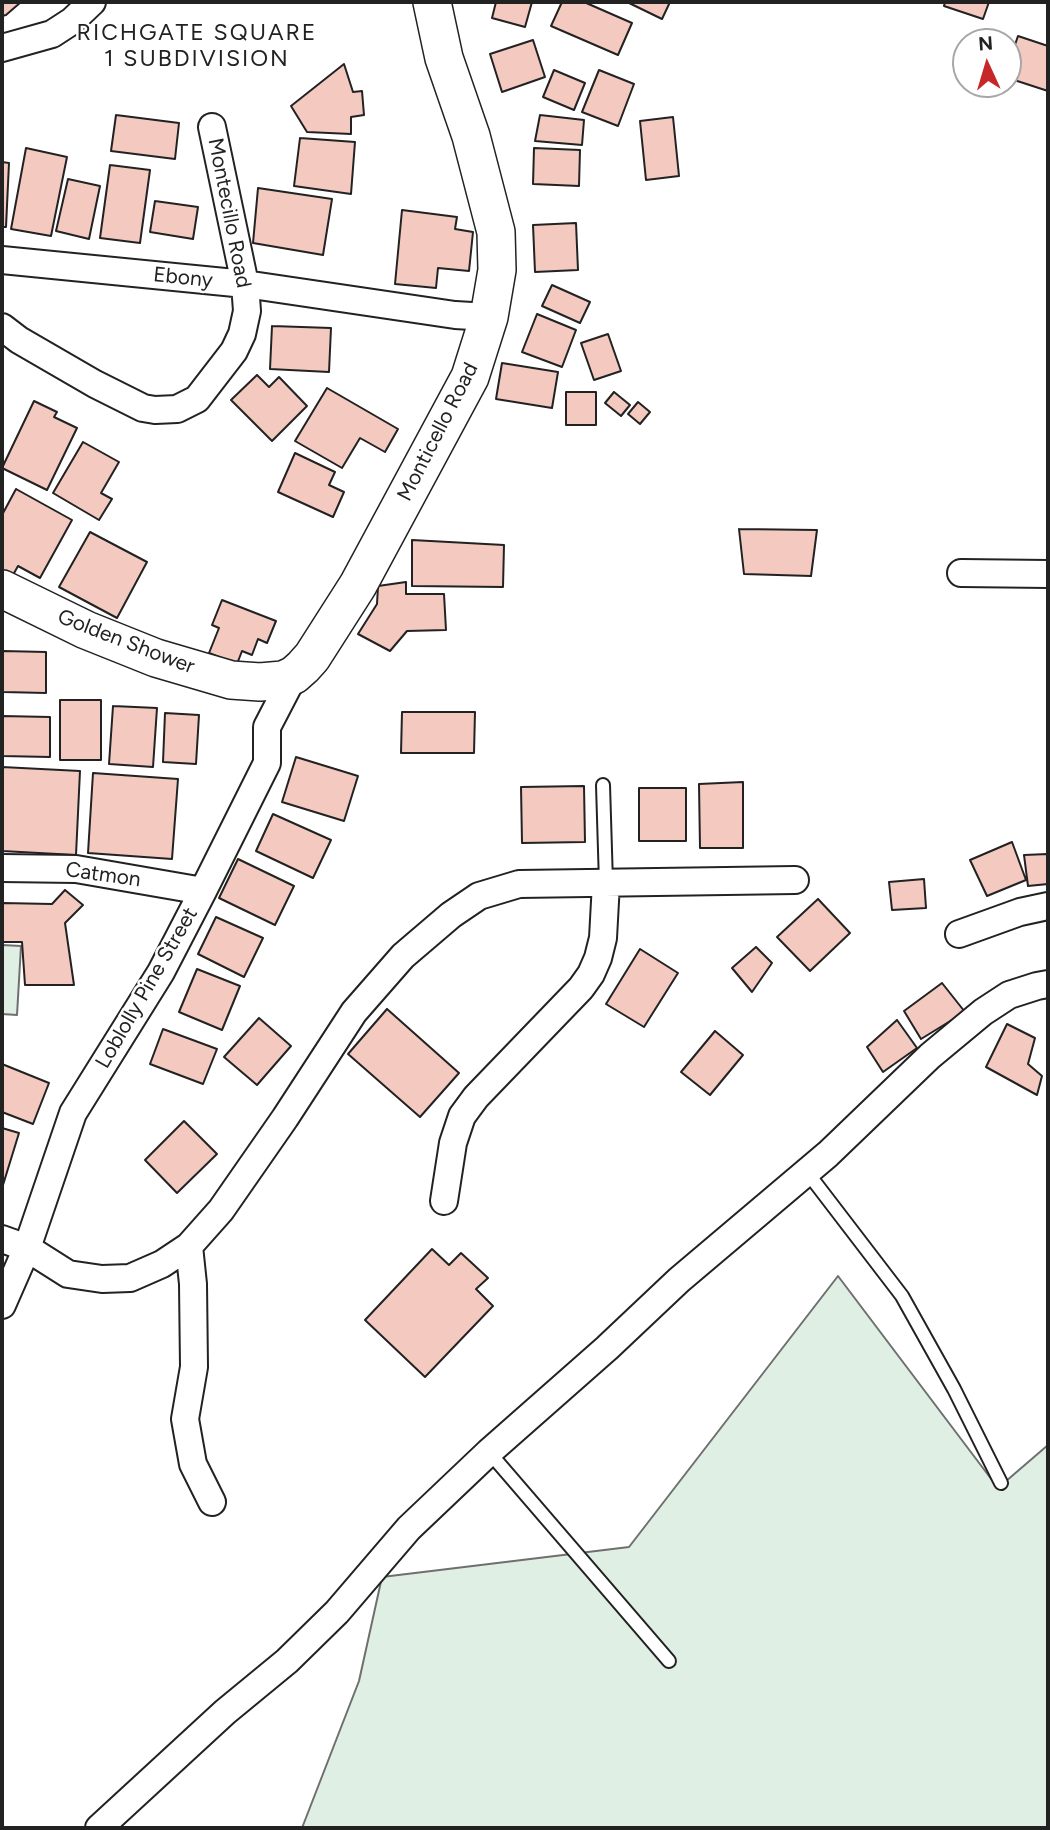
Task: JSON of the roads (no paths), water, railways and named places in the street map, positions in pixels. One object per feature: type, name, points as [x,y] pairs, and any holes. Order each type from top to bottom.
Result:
[{"type":"main road","name":"Monticello Road","points":[[294,675],[312,657],[358,584],[470,377],[489,317],[497,270],[496,232],[471,136],[444,58],[432,2]]},
{"type":"main road","name":"Golden Shower","points":[[2,589],[98,635],[156,658],[231,680],[260,682],[283,680],[294,675]]},
{"type":"street","points":[[2,48],[52,34],[72,21],[92,2]]},
{"type":"street","name":"Montecillo Road","points":[[2,327],[19,340],[143,408],[177,409],[197,399],[234,351],[242,334],[247,311],[245,284],[212,127]]},
{"type":"street","name":"Ebony","points":[[2,260],[245,284],[455,315],[489,317]]},
{"type":"street","points":[[961,573],[1048,574]]},
{"type":"street","name":"Loblolly Pine Street","points":[[2,1305],[27,1248],[73,1113],[162,972],[203,891],[267,763],[267,727],[294,675]]},
{"type":"street","name":"Catmon","points":[[2,868],[76,869],[203,891]]},
{"type":"street","points":[[2,1239],[27,1248],[68,1274],[103,1279],[130,1278],[162,1264],[189,1246],[221,1210],[354,1012],[403,956],[451,915],[479,896],[519,884],[795,880]]},
{"type":"street","points":[[444,1202],[453,1143],[462,1116],[476,1097],[581,988],[591,974],[603,939],[607,883]]},
{"type":"street","points":[[959,934],[1048,905]]},
{"type":"street","points":[[99,1828],[225,1712],[287,1661],[337,1612],[409,1528],[489,1452],[679,1280],[807,1172],[930,1056],[983,1012],[1009,995],[1048,984]]},
{"type":"street","points":[[189,1246],[193,1284],[194,1367],[185,1419],[192,1464],[212,1502]]},
{"type":"lane","points":[[603,785],[607,883]]},
{"type":"lane","points":[[807,1172],[902,1296],[1002,1483]]},
{"type":"lane","points":[[489,1452],[669,1661]]},
{"type":"district","name":"RICHGATE SQUARE 1 SUBDIVISION","points":[[197,46]]}]
